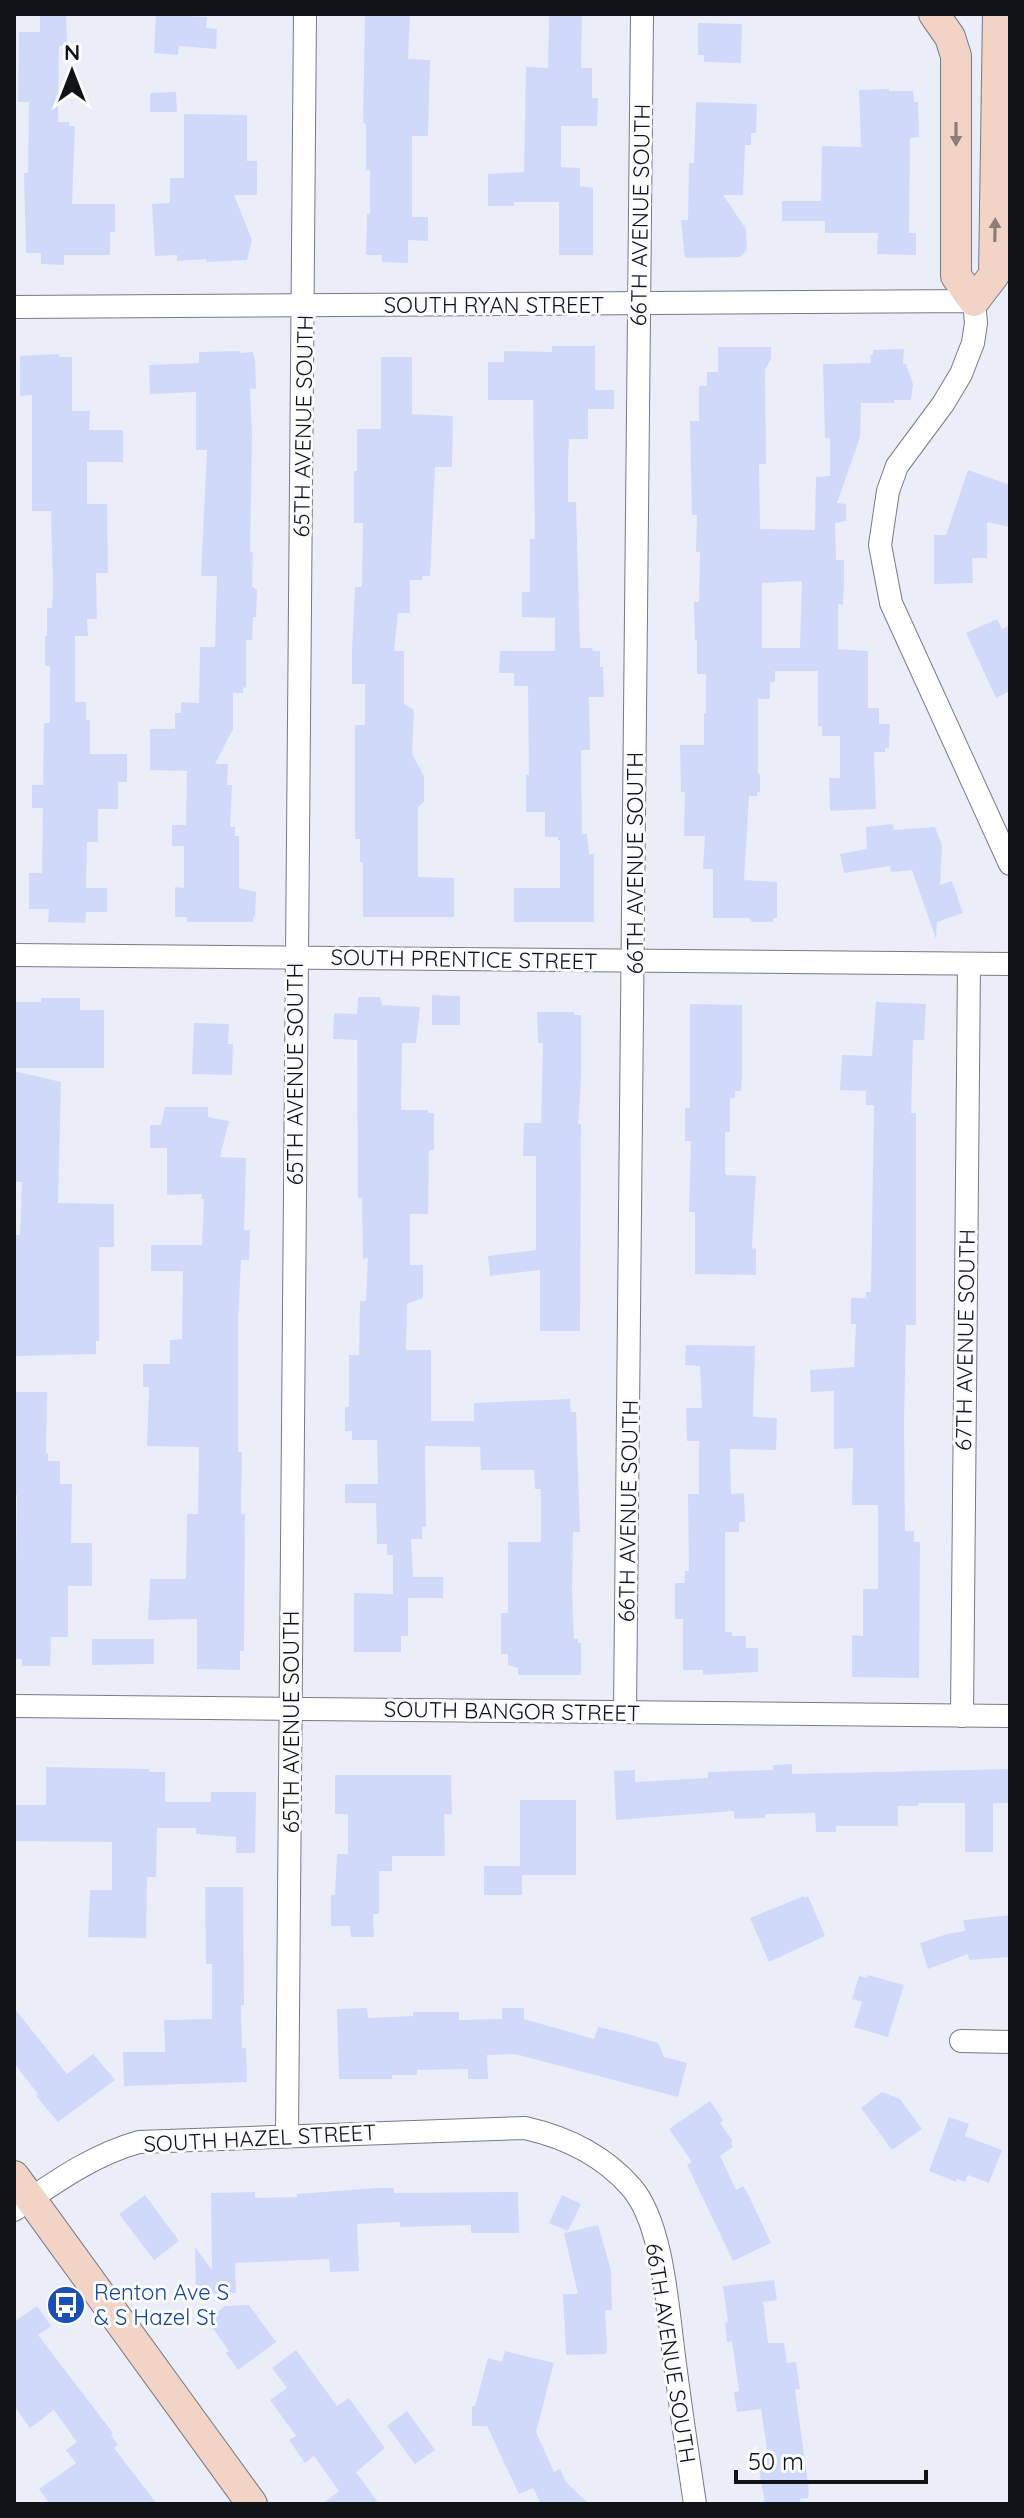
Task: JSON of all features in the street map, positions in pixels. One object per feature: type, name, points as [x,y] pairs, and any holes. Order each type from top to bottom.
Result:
[{"type":"street","name":"65TH AVENUE SOUTH","points":[[287,2135],[305,14]]},
{"type":"street","name":"66TH AVENUE SOUTH","points":[[625,1712],[642,14]]},
{"type":"street","points":[[934,14],[950,37],[956,56],[956,276],[974,301],[976,323],[973,343],[961,374],[897,466],[888,491],[880,545],[891,603],[1010,864]]},
{"type":"street","points":[[974,301],[994,275],[998,14]]},
{"type":"street","name":"SOUTH RYAN STREET","points":[[14,307],[974,301]]},
{"type":"street","name":"SOUTH PRENTICE STREET","points":[[14,955],[1010,964]]},
{"type":"street","name":"67TH AVENUE SOUTH","points":[[962,1716],[969,964]]},
{"type":"street","name":"SOUTH BANGOR STREET","points":[[14,1706],[1010,1716]]},
{"type":"street","points":[[961,2041],[1010,2042]]},
{"type":"street","name":"66TH AVENUE SOUTH","points":[[525,2128],[566,2140],[611,2168],[632,2188],[648,2214],[661,2267],[695,2504]]},
{"type":"street","name":"SOUTH HAZEL STREET","points":[[20,2195],[114,2149],[139,2142],[525,2128]]},
{"type":"street","points":[[20,2195],[252,2504]]},
{"type":"building","points":[[40,14],[66,14],[67,46],[59,46],[58,122],[69,122],[69,126],[75,126],[72,204],[115,204],[115,232],[110,232],[110,255],[64,255],[64,265],[41,264],[41,253],[26,253],[24,173],[28,173],[29,102],[18,102],[19,32],[40,32]]},
{"type":"building","points":[[156,14],[207,17],[206,28],[217,29],[216,49],[179,46],[178,55],[154,53]]},
{"type":"building","points":[[365,14],[410,14],[408,59],[430,60],[428,136],[412,136],[412,217],[428,217],[428,241],[408,240],[408,263],[382,262],[382,255],[366,255],[370,170],[366,170],[366,124],[363,123]]},
{"type":"building","points":[[549,14],[582,14],[581,68],[592,68],[592,98],[598,98],[597,126],[561,126],[561,167],[580,168],[580,186],[593,188],[593,255],[559,255],[559,202],[514,202],[514,206],[488,206],[488,174],[524,172],[526,67],[548,68]]},
{"type":"building","points":[[698,23],[742,24],[741,63],[704,62],[704,55],[698,55]]},
{"type":"building","points":[[859,90],[913,91],[914,102],[918,102],[919,137],[910,138],[909,233],[916,233],[916,255],[877,254],[878,233],[825,233],[825,221],[782,221],[782,201],[821,201],[822,146],[861,147]]},
{"type":"building","points":[[176,92],[177,112],[150,112],[150,93]]},
{"type":"building","points":[[696,102],[757,104],[756,133],[751,133],[751,145],[745,145],[743,195],[723,195],[746,229],[747,250],[740,257],[685,258],[681,220],[688,220],[689,163],[694,163]]},
{"type":"building","points":[[184,114],[247,115],[247,161],[257,161],[257,195],[234,195],[252,240],[247,260],[177,261],[177,255],[155,256],[152,204],[170,203],[170,178],[184,178]]},
{"type":"building","points":[[552,346],[595,346],[595,390],[614,390],[614,409],[588,409],[588,439],[569,439],[568,459],[568,502],[576,502],[580,648],[600,651],[600,667],[603,667],[604,697],[589,697],[590,750],[581,750],[582,834],[587,834],[589,854],[594,854],[594,922],[514,922],[514,888],[560,888],[560,840],[558,837],[545,837],[545,812],[526,812],[526,775],[529,775],[528,686],[514,686],[514,673],[499,673],[500,651],[555,651],[555,618],[522,617],[522,592],[530,592],[530,539],[535,539],[533,400],[488,400],[488,362],[504,362],[504,351],[552,352]]},
{"type":"building","points":[[718,347],[771,347],[771,359],[765,370],[766,464],[759,464],[760,529],[815,530],[816,477],[830,476],[830,438],[825,438],[823,364],[871,363],[873,350],[904,349],[903,364],[906,364],[913,384],[911,400],[861,403],[860,437],[837,503],[846,504],[846,521],[835,523],[836,560],[844,560],[843,605],[838,604],[838,649],[868,651],[868,708],[879,708],[879,724],[890,724],[889,748],[885,748],[885,752],[874,752],[876,809],[830,811],[829,778],[840,778],[840,736],[822,736],[822,726],[818,726],[818,671],[775,671],[775,682],[770,682],[770,699],[758,699],[760,792],[757,796],[749,796],[744,880],[777,882],[777,918],[773,918],[773,922],[713,918],[713,869],[703,869],[705,836],[684,836],[685,792],[681,792],[680,745],[704,745],[706,713],[706,674],[697,674],[695,640],[694,602],[699,602],[700,552],[696,552],[697,515],[692,515],[690,421],[699,421],[699,386],[707,386],[707,372],[718,372]],"holes":[[[802,581],[800,648],[762,648],[762,583]]]},
{"type":"building","points":[[199,352],[253,352],[255,362],[256,389],[250,389],[250,552],[253,552],[252,586],[257,590],[256,617],[253,617],[252,640],[246,640],[246,688],[243,687],[243,693],[233,693],[233,729],[215,764],[228,764],[227,785],[232,785],[230,827],[235,827],[235,836],[239,836],[239,888],[256,892],[255,917],[253,922],[187,922],[187,917],[175,917],[175,887],[184,888],[184,846],[172,846],[172,825],[186,825],[187,771],[150,770],[150,729],[175,729],[175,713],[181,713],[181,702],[199,703],[200,647],[215,647],[217,576],[201,576],[207,450],[196,450],[196,392],[150,394],[149,365],[199,363]]},
{"type":"building","points":[[59,354],[59,357],[72,357],[72,411],[90,411],[89,430],[123,430],[123,462],[87,462],[87,504],[107,504],[108,573],[96,573],[97,619],[87,619],[88,636],[75,636],[75,702],[86,702],[86,720],[90,720],[90,754],[127,754],[127,782],[118,782],[118,809],[98,809],[98,842],[87,842],[86,888],[107,888],[107,912],[86,912],[85,923],[48,922],[49,909],[29,909],[29,873],[42,873],[43,808],[32,808],[32,785],[43,785],[44,723],[50,723],[50,666],[45,666],[45,636],[47,608],[52,608],[53,588],[51,511],[32,511],[32,395],[20,396],[20,356]]},
{"type":"building","points":[[381,357],[412,357],[412,414],[453,416],[452,467],[435,467],[430,576],[410,580],[410,613],[398,613],[394,651],[404,651],[404,704],[414,710],[412,754],[424,776],[424,802],[418,807],[418,877],[454,878],[454,917],[363,917],[363,862],[360,862],[360,839],[355,839],[355,725],[365,725],[365,684],[352,684],[352,651],[355,587],[362,587],[363,523],[354,523],[354,471],[357,471],[357,429],[381,429]]},
{"type":"building","points":[[968,470],[1010,485],[1010,527],[987,522],[987,558],[972,558],[973,583],[934,584],[934,535],[946,535]]},
{"type":"building","points":[[997,619],[1002,629],[1010,625],[1010,691],[996,698],[966,633]]},
{"type":"building","points":[[893,824],[894,830],[935,827],[942,845],[940,885],[952,881],[963,913],[937,922],[936,939],[912,870],[891,872],[890,866],[844,873],[840,854],[867,849],[866,827]]},
{"type":"building","points":[[432,995],[460,996],[460,1025],[432,1025]]},
{"type":"building","points":[[358,997],[380,997],[382,1005],[420,1007],[416,1043],[402,1043],[401,1110],[428,1110],[428,1113],[434,1113],[434,1150],[429,1150],[428,1214],[410,1214],[410,1265],[423,1265],[423,1298],[407,1304],[406,1350],[431,1350],[431,1421],[474,1421],[474,1403],[570,1399],[571,1412],[576,1412],[580,1532],[573,1532],[572,1591],[574,1639],[581,1643],[581,1675],[518,1675],[518,1668],[508,1665],[508,1654],[501,1654],[501,1613],[508,1613],[508,1542],[541,1542],[541,1489],[535,1489],[534,1470],[481,1470],[480,1447],[425,1446],[426,1527],[422,1527],[422,1539],[411,1539],[413,1577],[443,1577],[443,1598],[408,1598],[408,1636],[401,1636],[401,1652],[354,1652],[354,1593],[393,1594],[393,1555],[387,1555],[387,1544],[377,1544],[376,1503],[345,1503],[345,1484],[378,1484],[377,1440],[352,1440],[352,1431],[345,1431],[345,1407],[349,1407],[349,1355],[359,1355],[360,1301],[366,1301],[368,1258],[363,1259],[362,1198],[358,1198],[357,1040],[333,1039],[334,1013],[357,1014]]},
{"type":"building","points":[[41,998],[80,998],[80,1010],[104,1010],[104,1068],[15,1068],[15,1002],[41,1002]]},
{"type":"building","points":[[876,1002],[926,1004],[924,1040],[913,1040],[911,1113],[916,1113],[916,1325],[906,1325],[904,1423],[905,1531],[914,1531],[914,1542],[920,1542],[919,1678],[852,1677],[852,1635],[863,1636],[863,1589],[878,1589],[878,1505],[852,1505],[853,1448],[834,1449],[834,1391],[811,1392],[810,1370],[854,1367],[856,1324],[851,1324],[851,1298],[866,1298],[866,1292],[871,1292],[874,1105],[866,1105],[866,1091],[840,1090],[842,1055],[872,1056]]},
{"type":"building","points":[[690,1004],[742,1005],[741,1091],[735,1091],[735,1098],[730,1098],[730,1132],[725,1132],[725,1171],[726,1175],[756,1176],[752,1248],[756,1249],[756,1275],[695,1274],[695,1212],[689,1212],[691,1141],[685,1141],[685,1108],[690,1108]]},
{"type":"building","points":[[537,1012],[574,1012],[574,1015],[581,1015],[578,1124],[581,1124],[580,1331],[540,1331],[540,1270],[490,1276],[488,1256],[536,1250],[536,1156],[523,1156],[524,1123],[541,1123],[543,1043],[538,1043]]},
{"type":"building","points":[[194,1023],[229,1024],[228,1044],[233,1044],[232,1075],[192,1074]]},
{"type":"building","points":[[14,1071],[61,1082],[58,1203],[114,1204],[114,1247],[99,1247],[99,1341],[96,1341],[96,1354],[15,1356],[14,1235],[20,1235],[22,1182],[15,1182]]},
{"type":"building","points":[[165,1107],[208,1107],[208,1117],[229,1121],[220,1157],[246,1158],[244,1230],[250,1230],[249,1260],[241,1260],[238,1321],[238,1452],[242,1452],[241,1514],[245,1514],[244,1651],[240,1651],[240,1670],[197,1669],[197,1619],[148,1620],[150,1579],[186,1579],[187,1514],[198,1514],[199,1447],[147,1446],[149,1387],[143,1387],[143,1364],[170,1364],[170,1340],[182,1339],[183,1271],[151,1271],[151,1245],[202,1245],[202,1194],[167,1195],[167,1148],[150,1148],[150,1125],[161,1125]]},
{"type":"building","points":[[686,1345],[755,1346],[753,1417],[777,1418],[776,1450],[730,1449],[731,1494],[744,1493],[745,1522],[739,1522],[739,1532],[725,1532],[725,1632],[732,1632],[732,1636],[746,1636],[746,1648],[758,1648],[758,1672],[703,1675],[703,1670],[683,1670],[683,1619],[675,1619],[675,1583],[685,1583],[685,1571],[689,1571],[688,1494],[699,1494],[699,1441],[687,1441],[686,1408],[702,1408],[700,1366],[685,1365]]},
{"type":"building","points":[[14,1392],[47,1392],[46,1453],[48,1461],[60,1461],[60,1484],[72,1484],[71,1543],[92,1543],[92,1586],[68,1586],[68,1637],[51,1637],[50,1666],[22,1666],[22,1659],[15,1659],[17,1495],[14,1495]]},
{"type":"building","points":[[92,1639],[154,1639],[154,1664],[92,1665]]},
{"type":"building","points":[[792,1764],[792,1774],[1010,1769],[1010,1803],[993,1803],[993,1852],[965,1852],[965,1803],[898,1806],[898,1826],[836,1826],[836,1832],[816,1832],[815,1813],[765,1814],[765,1818],[734,1819],[734,1811],[616,1820],[614,1771],[635,1770],[635,1782],[708,1778],[708,1772],[773,1770],[773,1765]]},
{"type":"building","points":[[46,1767],[165,1772],[165,1802],[211,1802],[211,1792],[256,1792],[255,1853],[236,1853],[236,1837],[196,1834],[196,1828],[157,1828],[156,1877],[147,1877],[146,1938],[88,1937],[90,1890],[112,1890],[112,1842],[14,1841],[14,1805],[46,1805]]},
{"type":"building","points":[[335,1775],[451,1775],[452,1814],[444,1814],[445,1856],[392,1856],[392,1871],[379,1871],[379,1914],[373,1914],[374,1937],[351,1937],[350,1926],[331,1926],[331,1895],[335,1895],[337,1854],[348,1854],[348,1814],[335,1814]]},
{"type":"building","points":[[520,1800],[576,1800],[576,1875],[522,1875],[522,1895],[484,1895],[484,1866],[520,1866]]},
{"type":"building","points":[[205,1887],[243,1887],[244,2005],[241,2005],[247,2082],[124,2086],[123,2052],[165,2052],[164,2020],[212,2019],[212,1964],[206,1964]]},
{"type":"building","points":[[808,1896],[825,1936],[769,1962],[750,1918]]},
{"type":"building","points":[[1010,1915],[1010,1957],[969,1960],[968,1954],[928,1969],[920,1943],[965,1931],[964,1920]]},
{"type":"building","points":[[868,1975],[904,1985],[888,2037],[854,2027],[862,2002],[852,1999],[859,1976],[867,1978]]},
{"type":"building","points":[[14,2008],[67,2074],[93,2054],[115,2080],[58,2122],[14,2063]]},
{"type":"building","points":[[367,2008],[368,2018],[413,2016],[413,2012],[459,2012],[459,2020],[502,2019],[502,2008],[524,2008],[524,2019],[594,2039],[598,2027],[624,2033],[658,2043],[664,2057],[687,2063],[678,2097],[515,2054],[487,2055],[488,2079],[468,2079],[468,2069],[417,2070],[417,2075],[392,2075],[392,2079],[339,2079],[337,2009]]},
{"type":"building","points":[[882,2092],[900,2099],[922,2129],[892,2150],[861,2108]]},
{"type":"building","points":[[710,2101],[733,2141],[733,2147],[720,2156],[736,2190],[743,2186],[748,2194],[771,2243],[733,2261],[687,2165],[692,2162],[669,2129]]},
{"type":"building","points":[[949,2117],[969,2124],[965,2136],[1002,2150],[989,2183],[968,2175],[965,2182],[957,2179],[956,2182],[929,2171]]},
{"type":"building","points":[[394,2188],[394,2193],[518,2192],[519,2233],[471,2233],[471,2225],[400,2227],[400,2222],[357,2224],[359,2271],[330,2272],[329,2259],[235,2263],[236,2293],[196,2294],[195,2247],[212,2270],[211,2193],[255,2192],[255,2198],[297,2197],[297,2194]]},
{"type":"building","points":[[145,2195],[179,2241],[154,2260],[119,2214]]},
{"type":"building","points":[[562,2195],[581,2204],[568,2231],[549,2223]]},
{"type":"building","points":[[598,2225],[611,2270],[612,2310],[605,2310],[606,2354],[566,2355],[563,2294],[578,2294],[564,2233]]},
{"type":"building","points":[[774,2280],[777,2300],[763,2302],[768,2343],[784,2343],[787,2363],[796,2362],[800,2389],[795,2390],[809,2491],[808,2498],[800,2499],[801,2504],[765,2504],[757,2457],[768,2456],[761,2409],[737,2412],[734,2392],[739,2391],[732,2341],[727,2342],[725,2323],[728,2322],[723,2286]]},
{"type":"building","points":[[249,2305],[276,2342],[238,2370],[207,2320],[225,2306]]},
{"type":"building","points":[[37,2306],[51,2326],[38,2335],[113,2433],[111,2435],[118,2445],[114,2448],[157,2504],[50,2504],[39,2489],[76,2463],[66,2450],[77,2442],[54,2410],[30,2428],[14,2406],[14,2322]]},
{"type":"building","points":[[296,2350],[337,2406],[349,2398],[385,2448],[356,2472],[379,2504],[322,2504],[339,2491],[314,2456],[305,2463],[289,2440],[296,2436],[270,2400],[287,2388],[272,2368]]},
{"type":"building","points":[[505,2351],[554,2363],[536,2432],[554,2472],[560,2469],[566,2482],[589,2504],[541,2504],[533,2488],[519,2494],[487,2426],[472,2426],[472,2406],[475,2406],[488,2358],[502,2362]]},
{"type":"building","points":[[407,2411],[435,2450],[415,2464],[387,2426]]},
{"type":"place","name":"Renton Ave S & S Hazel St","points":[[66,2305]]}]
